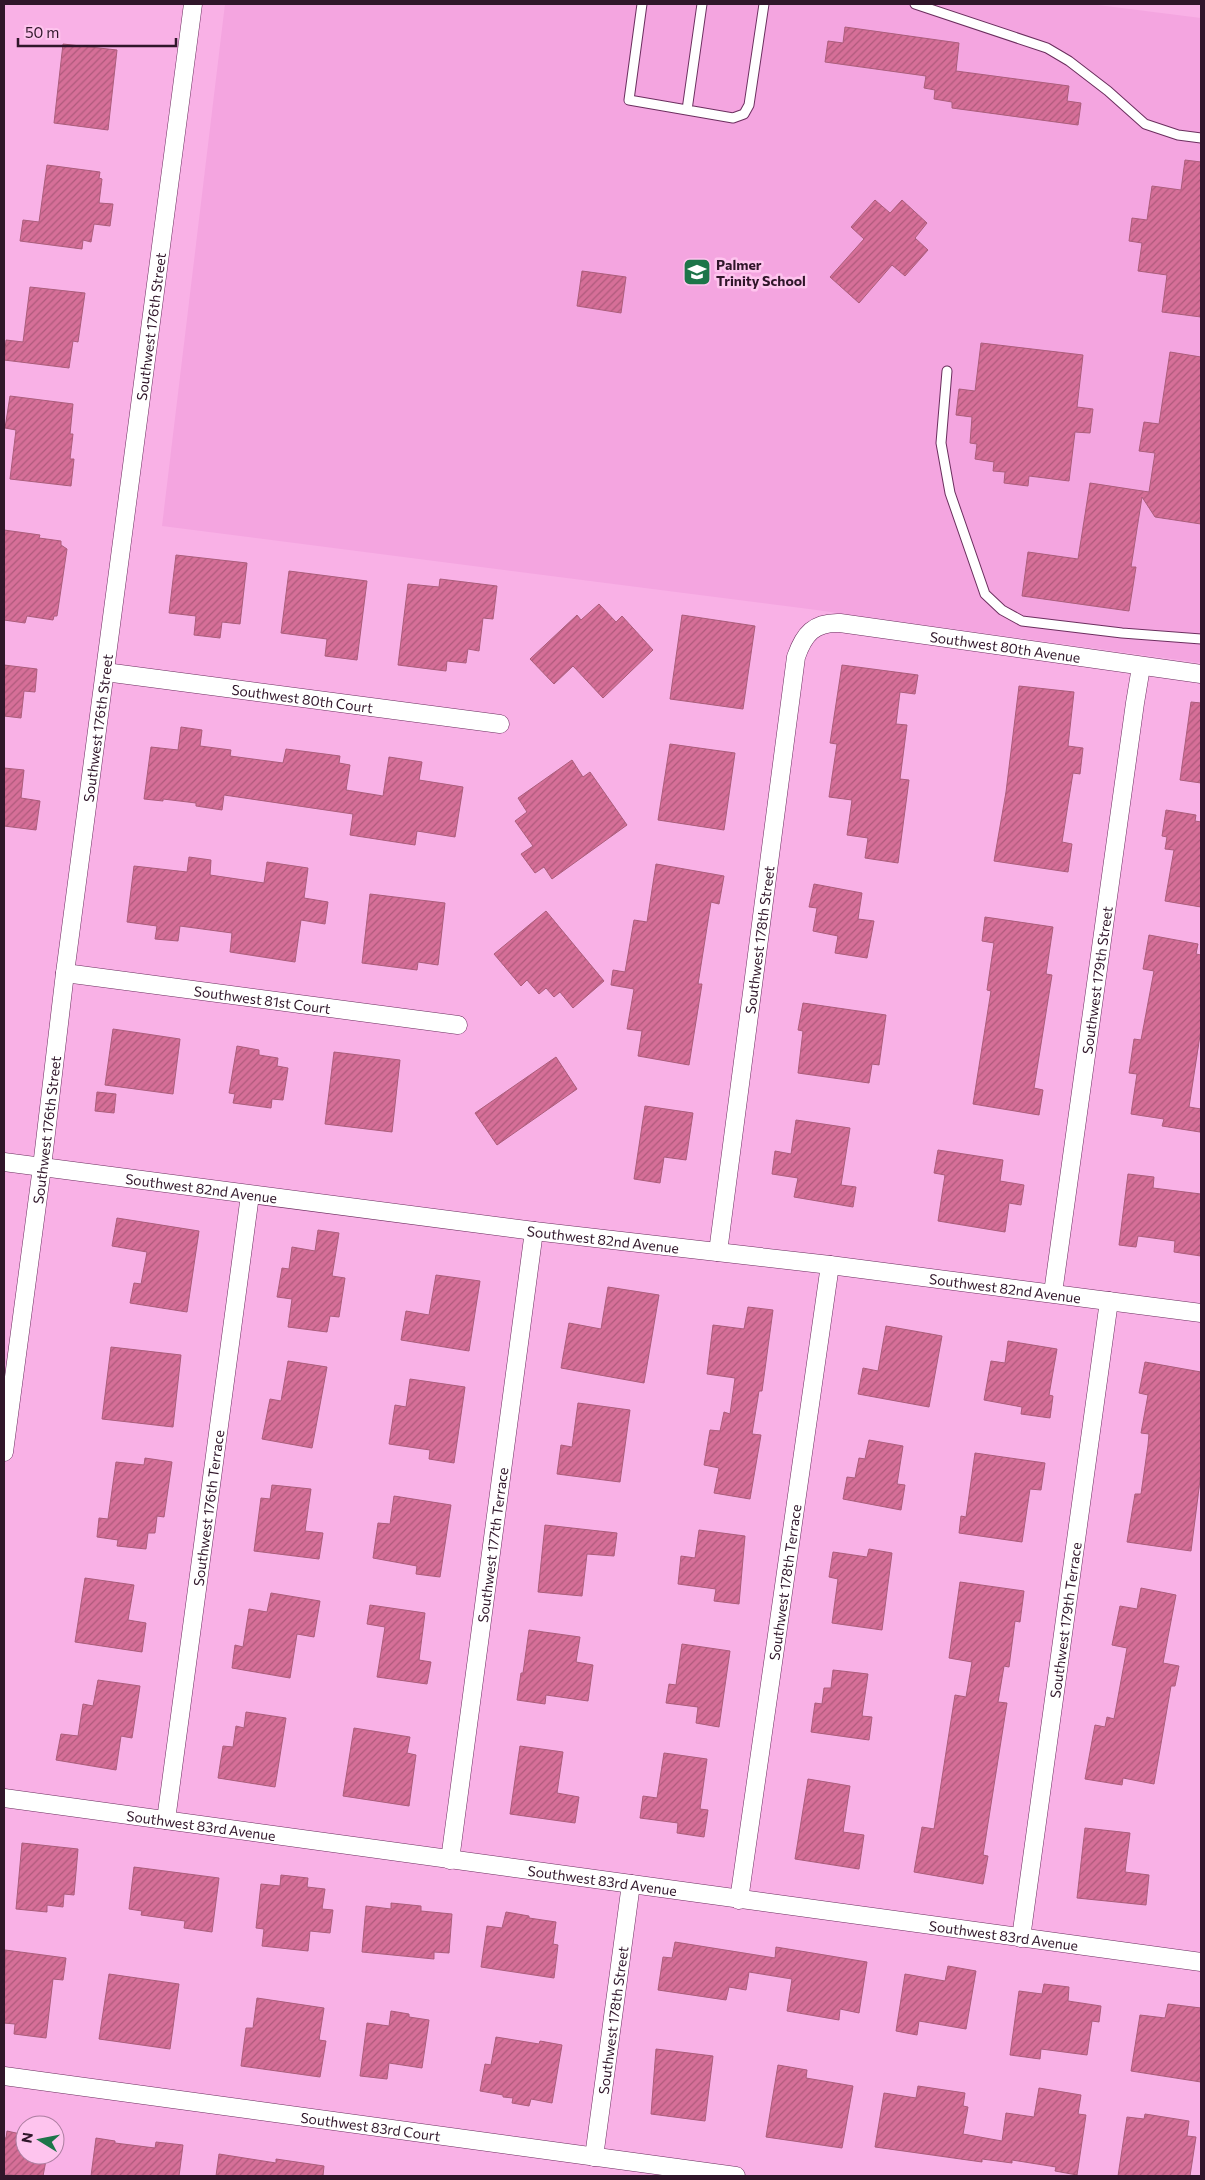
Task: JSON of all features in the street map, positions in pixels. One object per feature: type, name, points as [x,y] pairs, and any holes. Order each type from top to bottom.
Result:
[{"type":"street","name":"Southwest 176th Street","points":[[4,1452],[42,1167],[65,973],[193,4]]},
{"type":"street","name":"Southwest 80th Avenue","points":[[810,630],[830,622],[840,622],[1201,674]]},
{"type":"street","name":"Southwest 178th Street","points":[[718,1252],[796,657],[800,645],[810,630]]},
{"type":"street","name":"Southwest 179th Street","points":[[1053,1293],[1135,703],[1142,667]]},
{"type":"street","name":"Southwest 80th Court","points":[[105,672],[500,724]]},
{"type":"street","name":"Southwest 81st Court","points":[[65,973],[458,1025]]},
{"type":"street","name":"Southwest 82nd Avenue","points":[[4,1162],[534,1232],[830,1265],[1201,1313]]},
{"type":"street","name":"Southwest 176th Terrace","points":[[166,1820],[250,1195]]},
{"type":"street","name":"Southwest 177th Terrace","points":[[450,1860],[534,1232]]},
{"type":"street","name":"Southwest 178th Terrace","points":[[739,1900],[830,1265]]},
{"type":"street","name":"Southwest 179th Terrace","points":[[1021,1938],[1110,1301]]},
{"type":"street","name":"Southwest 83rd Avenue","points":[[4,1798],[1201,1962]]},
{"type":"street","name":"Southwest 178th Street","points":[[594,2156],[631,1884]]},
{"type":"street","name":"Southwest 83rd Court","points":[[4,2076],[736,2176]]},
{"type":"lane","points":[[642,4],[629,100],[733,118],[744,114],[749,105],[764,4]]},
{"type":"lane","points":[[687,110],[702,4]]},
{"type":"lane","points":[[915,4],[1047,48],[1108,90],[1145,124],[1178,135],[1201,138]]},
{"type":"lane","points":[[947,371],[941,443],[950,493],[985,594],[1002,610],[1022,621],[1122,633],[1201,639]]},
{"type":"shaded area","name":"Palmer Trinity School","points":[[225,4],[1090,4],[1201,18],[1201,663],[809,609],[162,526]]},
{"type":"building","points":[[845,27],[959,43],[956,71],[1069,86],[1067,101],[1081,103],[1078,125],[952,108],[952,102],[934,99],[935,90],[924,88],[926,76],[825,62],[828,41],[843,43]]},
{"type":"building","points":[[63,44],[117,50],[108,130],[54,123]]},
{"type":"building","points":[[1185,160],[1201,162],[1201,317],[1162,312],[1167,275],[1138,271],[1142,243],[1129,241],[1132,218],[1147,220],[1152,186],[1181,190]]},
{"type":"building","points":[[47,165],[100,172],[99,178],[102,179],[99,203],[113,204],[110,226],[94,224],[91,242],[83,240],[82,249],[20,241],[23,220],[39,222]]},
{"type":"building","points":[[875,200],[890,213],[902,200],[927,223],[915,238],[928,250],[905,276],[892,265],[859,303],[830,277],[864,239],[851,227]]},
{"type":"building","points":[[582,271],[626,277],[621,313],[577,306]]},
{"type":"building","points":[[30,287],[85,293],[78,342],[73,341],[69,368],[4,360],[6,340],[23,342]]},
{"type":"building","points":[[981,343],[1083,355],[1077,407],[1093,409],[1090,433],[1075,432],[1069,481],[1029,476],[1028,486],[1004,483],[1005,472],[993,471],[994,462],[975,459],[977,444],[970,443],[972,417],[956,415],[959,389],[975,391]]},
{"type":"building","points":[[1170,352],[1201,357],[1201,524],[1155,517],[1142,497],[1131,567],[1136,567],[1129,611],[1022,596],[1028,552],[1078,559],[1090,483],[1149,492],[1155,453],[1139,451],[1144,422],[1159,424]]},
{"type":"building","points":[[10,396],[73,404],[70,434],[73,434],[70,459],[74,459],[71,486],[10,479],[16,430],[5,428]]},
{"type":"building","points":[[4,530],[40,535],[39,538],[61,541],[61,545],[67,549],[57,616],[54,616],[53,620],[27,616],[25,623],[4,620]]},
{"type":"building","points":[[176,555],[247,563],[240,624],[222,622],[220,638],[194,635],[196,616],[169,613]]},
{"type":"building","points":[[289,571],[367,581],[357,660],[325,656],[327,639],[281,633]]},
{"type":"building","points":[[440,579],[497,586],[493,619],[483,618],[479,651],[468,649],[466,663],[447,661],[446,671],[398,665],[408,584],[439,587]]},
{"type":"building","points":[[599,604],[616,622],[622,616],[653,650],[603,698],[573,666],[554,684],[530,659],[577,615],[581,620]]},
{"type":"building","points":[[682,615],[755,626],[743,709],[670,699]]},
{"type":"building","points":[[4,665],[37,669],[35,692],[24,691],[21,718],[4,716]]},
{"type":"building","points":[[842,665],[918,675],[915,694],[900,692],[896,724],[907,725],[900,779],[909,780],[898,863],[865,858],[868,838],[847,835],[852,800],[829,797],[837,744],[830,743]]},
{"type":"building","points":[[1019,686],[1074,692],[1068,746],[1083,748],[1080,774],[1073,773],[1062,842],[1072,844],[1068,872],[994,861],[1006,792]]},
{"type":"building","points":[[1191,702],[1201,703],[1201,783],[1180,780]]},
{"type":"building","points":[[181,727],[202,730],[200,746],[231,750],[230,756],[283,763],[286,749],[340,756],[339,763],[350,765],[346,790],[383,796],[389,757],[422,762],[419,780],[463,787],[455,837],[417,831],[415,845],[350,835],[353,814],[224,795],[222,810],[196,806],[196,803],[144,799],[151,747],[178,750]]},
{"type":"building","points":[[670,744],[735,753],[724,830],[658,820]]},
{"type":"building","points":[[572,760],[583,777],[590,772],[627,825],[552,879],[544,867],[535,873],[521,854],[533,846],[515,821],[527,812],[518,798]]},
{"type":"building","points":[[4,768],[24,770],[21,798],[40,801],[36,830],[4,826]]},
{"type":"building","points":[[1166,810],[1196,815],[1195,821],[1201,822],[1201,907],[1165,901],[1174,850],[1165,849],[1167,837],[1162,836]]},
{"type":"building","points":[[189,857],[211,860],[210,875],[264,883],[267,862],[308,868],[304,898],[328,902],[325,924],[301,920],[295,962],[230,952],[232,933],[180,926],[178,941],[155,939],[157,926],[127,922],[134,866],[187,872]]},
{"type":"building","points":[[656,864],[724,876],[719,904],[711,902],[698,984],[702,984],[689,1065],[638,1056],[642,1031],[627,1029],[634,989],[611,985],[613,970],[625,972],[634,920],[647,922]]},
{"type":"building","points":[[814,884],[862,893],[858,919],[874,921],[867,958],[835,953],[838,936],[813,931],[817,908],[809,907]]},
{"type":"building","points":[[370,894],[445,903],[438,965],[418,962],[417,970],[362,963]]},
{"type":"building","points":[[546,911],[604,981],[573,1008],[560,992],[554,997],[546,988],[539,994],[527,980],[521,986],[494,954]]},
{"type":"building","points":[[985,917],[1053,927],[1046,974],[1052,975],[1034,1088],[1043,1090],[1039,1115],[973,1104],[991,991],[987,990],[994,943],[982,941]]},
{"type":"building","points":[[1149,935],[1198,944],[1196,954],[1201,955],[1201,1029],[1189,1107],[1201,1109],[1200,1132],[1162,1126],[1164,1119],[1131,1114],[1137,1074],[1129,1073],[1134,1039],[1141,1040],[1154,971],[1143,969]]},
{"type":"building","points":[[803,1003],[886,1015],[879,1065],[872,1064],[869,1083],[798,1073],[803,1031],[798,1030]]},
{"type":"building","points":[[113,1029],[180,1039],[173,1094],[105,1085]]},
{"type":"building","points":[[237,1046],[259,1050],[259,1055],[278,1058],[277,1066],[288,1068],[283,1100],[272,1099],[271,1108],[233,1103],[235,1094],[229,1093]]},
{"type":"building","points":[[334,1052],[400,1060],[392,1132],[325,1124]]},
{"type":"building","points":[[556,1057],[577,1089],[497,1145],[475,1113]]},
{"type":"building","points":[[97,1092],[116,1094],[114,1113],[95,1111]]},
{"type":"building","points":[[645,1106],[693,1113],[686,1160],[664,1157],[660,1183],[634,1179]]},
{"type":"building","points":[[796,1120],[850,1128],[841,1185],[856,1187],[853,1207],[794,1197],[798,1178],[772,1174],[775,1151],[791,1154]]},
{"type":"building","points":[[938,1150],[1003,1160],[1000,1181],[1024,1185],[1021,1205],[1009,1203],[1005,1232],[938,1221],[945,1175],[934,1173]]},
{"type":"building","points":[[1128,1174],[1154,1177],[1153,1188],[1201,1194],[1201,1256],[1174,1252],[1175,1241],[1138,1236],[1136,1247],[1119,1245]]},
{"type":"building","points":[[117,1218],[199,1231],[187,1312],[130,1303],[134,1283],[141,1284],[147,1252],[112,1246]]},
{"type":"building","points":[[318,1230],[339,1233],[332,1276],[345,1278],[339,1317],[330,1316],[327,1332],[288,1327],[292,1299],[277,1297],[282,1268],[289,1269],[292,1247],[315,1251]]},
{"type":"building","points":[[436,1275],[480,1281],[469,1351],[401,1340],[406,1311],[429,1315]]},
{"type":"building","points":[[608,1287],[659,1295],[644,1383],[561,1368],[569,1323],[601,1329]]},
{"type":"building","points":[[748,1307],[773,1310],[762,1391],[759,1391],[752,1434],[761,1435],[750,1499],[714,1493],[719,1468],[704,1465],[710,1430],[720,1431],[724,1412],[730,1414],[735,1378],[707,1374],[713,1325],[744,1329]]},
{"type":"building","points":[[886,1326],[942,1336],[929,1407],[858,1394],[863,1368],[878,1371]]},
{"type":"building","points":[[1008,1341],[1057,1349],[1049,1395],[1053,1396],[1050,1418],[1021,1414],[1022,1407],[984,1400],[991,1361],[1005,1363]]},
{"type":"building","points":[[111,1347],[181,1355],[173,1427],[102,1419]]},
{"type":"building","points":[[288,1361],[327,1367],[312,1448],[262,1439],[270,1399],[281,1401]]},
{"type":"building","points":[[1145,1362],[1201,1372],[1201,1473],[1191,1551],[1127,1542],[1135,1494],[1141,1494],[1148,1445],[1149,1434],[1141,1433],[1148,1395],[1139,1393]]},
{"type":"building","points":[[410,1379],[465,1387],[454,1463],[429,1459],[430,1450],[389,1444],[395,1405],[406,1407]]},
{"type":"building","points":[[578,1403],[630,1410],[620,1482],[557,1474],[561,1445],[572,1447]]},
{"type":"building","points":[[869,1440],[903,1446],[897,1484],[905,1485],[901,1510],[843,1499],[847,1477],[855,1478],[859,1458],[865,1459]]},
{"type":"building","points":[[975,1453],[1045,1463],[1041,1490],[1030,1489],[1022,1542],[959,1533],[961,1516],[966,1517]]},
{"type":"building","points":[[145,1458],[172,1462],[164,1517],[157,1516],[155,1533],[148,1533],[146,1549],[117,1546],[118,1540],[97,1537],[99,1518],[108,1519],[116,1462],[144,1465]]},
{"type":"building","points":[[272,1485],[311,1489],[305,1531],[323,1533],[319,1559],[254,1551],[261,1498],[270,1499]]},
{"type":"building","points":[[394,1496],[451,1505],[440,1577],[416,1574],[417,1566],[373,1558],[378,1523],[390,1524]]},
{"type":"building","points":[[545,1525],[617,1533],[614,1556],[587,1554],[582,1596],[538,1592]]},
{"type":"building","points":[[699,1530],[745,1536],[739,1604],[714,1601],[716,1589],[678,1584],[681,1556],[695,1558]]},
{"type":"building","points":[[869,1549],[892,1553],[882,1630],[832,1623],[838,1579],[829,1577],[833,1552],[867,1557]]},
{"type":"building","points":[[85,1578],[134,1585],[128,1620],[146,1623],[142,1652],[75,1642]]},
{"type":"building","points":[[960,1582],[1024,1591],[1020,1622],[1015,1621],[1009,1667],[1004,1666],[998,1702],[1007,1703],[983,1855],[988,1856],[983,1884],[914,1872],[922,1827],[934,1829],[955,1695],[966,1697],[972,1662],[949,1658]]},
{"type":"building","points":[[1141,1588],[1176,1595],[1163,1663],[1179,1666],[1175,1686],[1171,1686],[1154,1784],[1123,1778],[1122,1785],[1085,1779],[1095,1725],[1105,1727],[1107,1717],[1114,1719],[1127,1648],[1112,1645],[1120,1606],[1137,1609]]},
{"type":"building","points":[[271,1593],[320,1601],[314,1637],[297,1634],[290,1678],[232,1668],[235,1645],[243,1647],[249,1609],[267,1612]]},
{"type":"building","points":[[370,1605],[425,1613],[419,1660],[431,1662],[427,1684],[377,1677],[385,1627],[367,1624]]},
{"type":"building","points":[[529,1630],[580,1637],[576,1662],[593,1665],[588,1701],[546,1695],[545,1704],[517,1700]]},
{"type":"building","points":[[682,1644],[730,1651],[719,1727],[696,1723],[698,1707],[666,1703],[669,1684],[676,1685]]},
{"type":"building","points":[[833,1670],[868,1674],[862,1716],[872,1717],[869,1740],[811,1732],[815,1703],[822,1704],[824,1688],[831,1688]]},
{"type":"building","points":[[98,1680],[140,1686],[132,1738],[121,1736],[116,1770],[56,1760],[61,1734],[78,1736],[83,1704],[93,1706]]},
{"type":"building","points":[[246,1712],[286,1718],[275,1787],[218,1778],[223,1746],[233,1747],[236,1726],[244,1728]]},
{"type":"building","points":[[354,1728],[410,1737],[407,1753],[416,1755],[409,1806],[343,1796]]},
{"type":"building","points":[[520,1746],[563,1752],[557,1793],[579,1797],[575,1823],[510,1814]]},
{"type":"building","points":[[664,1753],[707,1759],[700,1809],[708,1810],[704,1837],[677,1833],[678,1823],[640,1818],[643,1796],[657,1798]]},
{"type":"building","points":[[808,1779],[850,1786],[843,1832],[864,1835],[859,1869],[795,1859]]},
{"type":"building","points":[[1085,1828],[1130,1833],[1125,1872],[1149,1875],[1146,1905],[1077,1898]]},
{"type":"building","points":[[22,1843],[78,1849],[74,1895],[64,1894],[63,1907],[47,1905],[47,1912],[16,1909]]},
{"type":"building","points":[[134,1867],[219,1878],[212,1932],[184,1928],[185,1921],[141,1915],[142,1911],[129,1909]]},
{"type":"building","points":[[281,1875],[308,1878],[307,1887],[325,1889],[322,1909],[333,1910],[330,1933],[310,1931],[308,1951],[262,1946],[264,1929],[256,1928],[261,1884],[280,1886]]},
{"type":"building","points":[[391,1903],[421,1906],[421,1911],[452,1914],[449,1953],[434,1952],[434,1959],[362,1952],[366,1906],[391,1909]]},
{"type":"building","points":[[506,1912],[556,1922],[553,1944],[558,1945],[554,1978],[481,1967],[487,1926],[502,1928]]},
{"type":"building","points":[[675,1942],[775,1958],[776,1947],[867,1962],[859,2013],[840,2009],[839,2020],[787,2011],[792,1979],[749,1972],[746,1990],[729,1987],[726,2000],[658,1990],[663,1957],[672,1958]]},
{"type":"building","points":[[5,1950],[66,1958],[63,1980],[53,1979],[46,2038],[14,2034],[15,2024],[4,2023]]},
{"type":"building","points":[[948,1966],[976,1971],[966,2029],[919,2021],[917,2035],[896,2031],[905,1974],[945,1981]]},
{"type":"building","points":[[109,1974],[179,1984],[170,2049],[99,2039]]},
{"type":"building","points":[[1044,1984],[1069,1987],[1068,2001],[1101,2006],[1099,2022],[1092,2021],[1087,2055],[1041,2049],[1040,2059],[1010,2055],[1019,1991],[1042,1994]]},
{"type":"building","points":[[257,1998],[324,2008],[319,2040],[326,2041],[320,2077],[241,2066],[246,2028],[253,2028]]},
{"type":"building","points":[[1168,2004],[1201,2008],[1201,2082],[1131,2071],[1140,2015],[1165,2018]]},
{"type":"building","points":[[391,2011],[409,2014],[409,2017],[429,2020],[422,2068],[389,2063],[387,2079],[360,2076],[367,2023],[389,2026]]},
{"type":"building","points":[[496,2037],[539,2044],[540,2041],[562,2045],[552,2103],[531,2099],[529,2106],[512,2103],[513,2098],[480,2091],[485,2064],[491,2065]]},
{"type":"building","points":[[656,2049],[713,2056],[705,2121],[651,2114]]},
{"type":"building","points":[[778,2065],[807,2070],[806,2078],[853,2086],[842,2148],[766,2137]]},
{"type":"building","points":[[918,2086],[965,2093],[963,2106],[968,2107],[963,2134],[1002,2141],[1006,2113],[1034,2117],[1039,2088],[1081,2095],[1078,2114],[1086,2115],[1077,2175],[1055,2171],[1056,2167],[1012,2160],[1012,2163],[982,2159],[982,2162],[875,2147],[884,2093],[916,2098]]},
{"type":"building","points":[[1145,2114],[1189,2121],[1187,2136],[1196,2137],[1190,2176],[1118,2176],[1127,2117],[1144,2119]]},
{"type":"building","points":[[7,2131],[15,2133],[15,2165],[45,2165],[43,2176],[4,2174],[4,2138],[6,2138]]},
{"type":"building","points":[[96,2138],[115,2141],[115,2143],[155,2148],[156,2142],[183,2145],[179,2176],[91,2176]]},
{"type":"building","points":[[219,2154],[276,2163],[276,2159],[324,2166],[323,2176],[216,2176]]},
{"type":"place","name":"Palmer Trinity School","points":[[697,272]]}]
